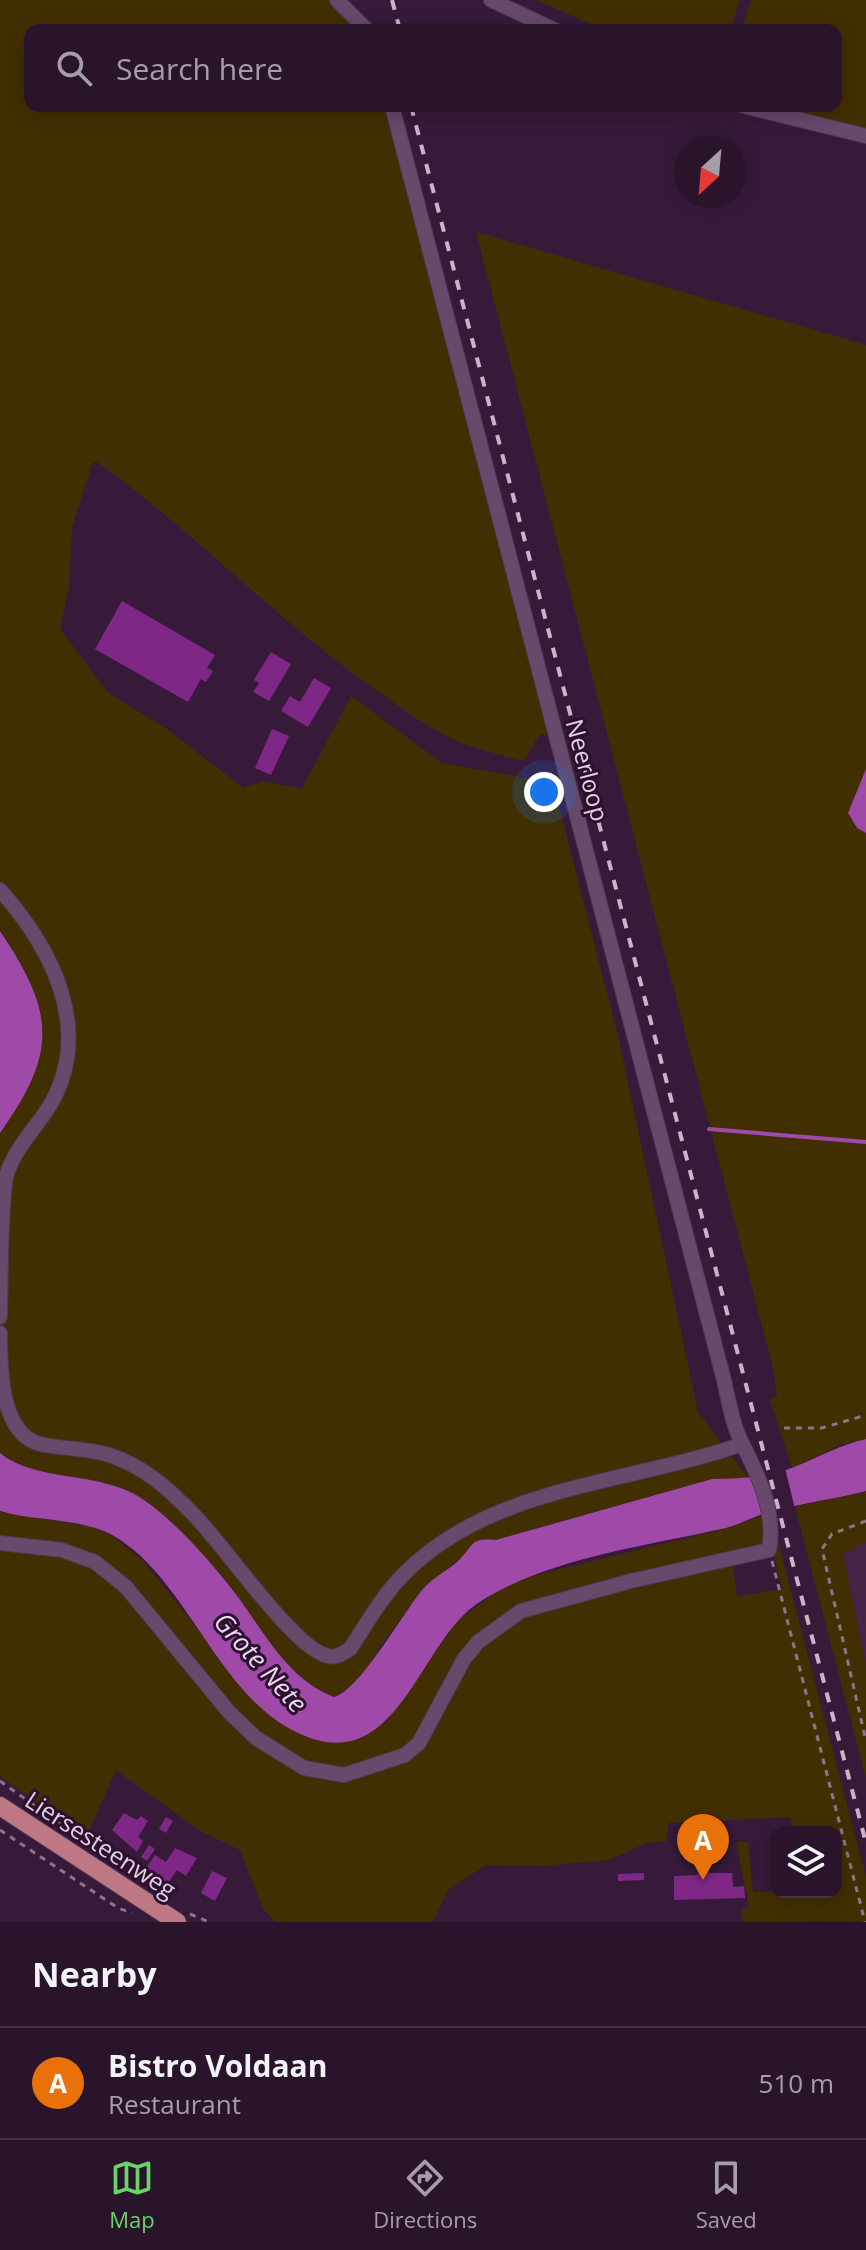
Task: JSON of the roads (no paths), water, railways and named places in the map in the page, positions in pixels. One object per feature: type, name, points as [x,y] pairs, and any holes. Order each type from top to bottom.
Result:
[{"type":"main road","name":"Liersesteenweg","points":[[0,1806],[182,1917]]},
{"type":"street","points":[[337,0],[361,24]]},
{"type":"street","points":[[491,0],[542,24]]},
{"type":"street","name":"Neerloop","points":[[0,1543],[62,1550],[95,1562],[126,1587],[229,1712],[256,1738],[304,1768],[344,1775],[405,1755],[419,1743],[464,1659],[478,1642],[521,1611],[631,1581],[769,1550],[772,1534],[770,1515],[758,1475],[742,1444],[394,112]]},
{"type":"street","points":[[768,112],[866,136]]},
{"type":"street","points":[[0,890],[47,956],[65,1001],[69,1027],[69,1056],[60,1085],[5,1178],[0,1317]]},
{"type":"street","points":[[0,1333],[6,1404],[16,1429],[24,1438],[49,1446],[104,1454],[134,1466],[163,1484],[223,1546],[302,1642],[329,1657],[340,1656],[350,1649],[404,1575],[460,1530],[537,1500],[695,1461],[742,1444]]},
{"type":"water","points":[[866,769],[866,833],[857,828],[848,813]]},
{"type":"water","points":[[0,931],[31,986],[39,1009],[42,1032],[40,1055],[32,1078],[0,1133]]},
{"type":"water","name":"Grote Nete","points":[[866,1439],[866,1491],[773,1511],[726,1528],[566,1564],[505,1588],[478,1603],[457,1622],[402,1702],[382,1724],[358,1739],[330,1742],[296,1732],[268,1714],[244,1691],[161,1578],[138,1554],[112,1535],[71,1522],[0,1511],[0,1453],[32,1469],[109,1484],[144,1500],[170,1521],[206,1558],[291,1667],[318,1689],[334,1697],[356,1681],[423,1589],[478,1541],[496,1540],[712,1479],[774,1474]]},
{"type":"waterway","points":[[709,1129],[866,1142]]},
{"type":"railway","points":[[392,0],[398,24]]},
{"type":"railway","points":[[413,112],[866,1843]]},
{"type":"place","name":"Bistro Voldaan","points":[[703,1880]]}]
